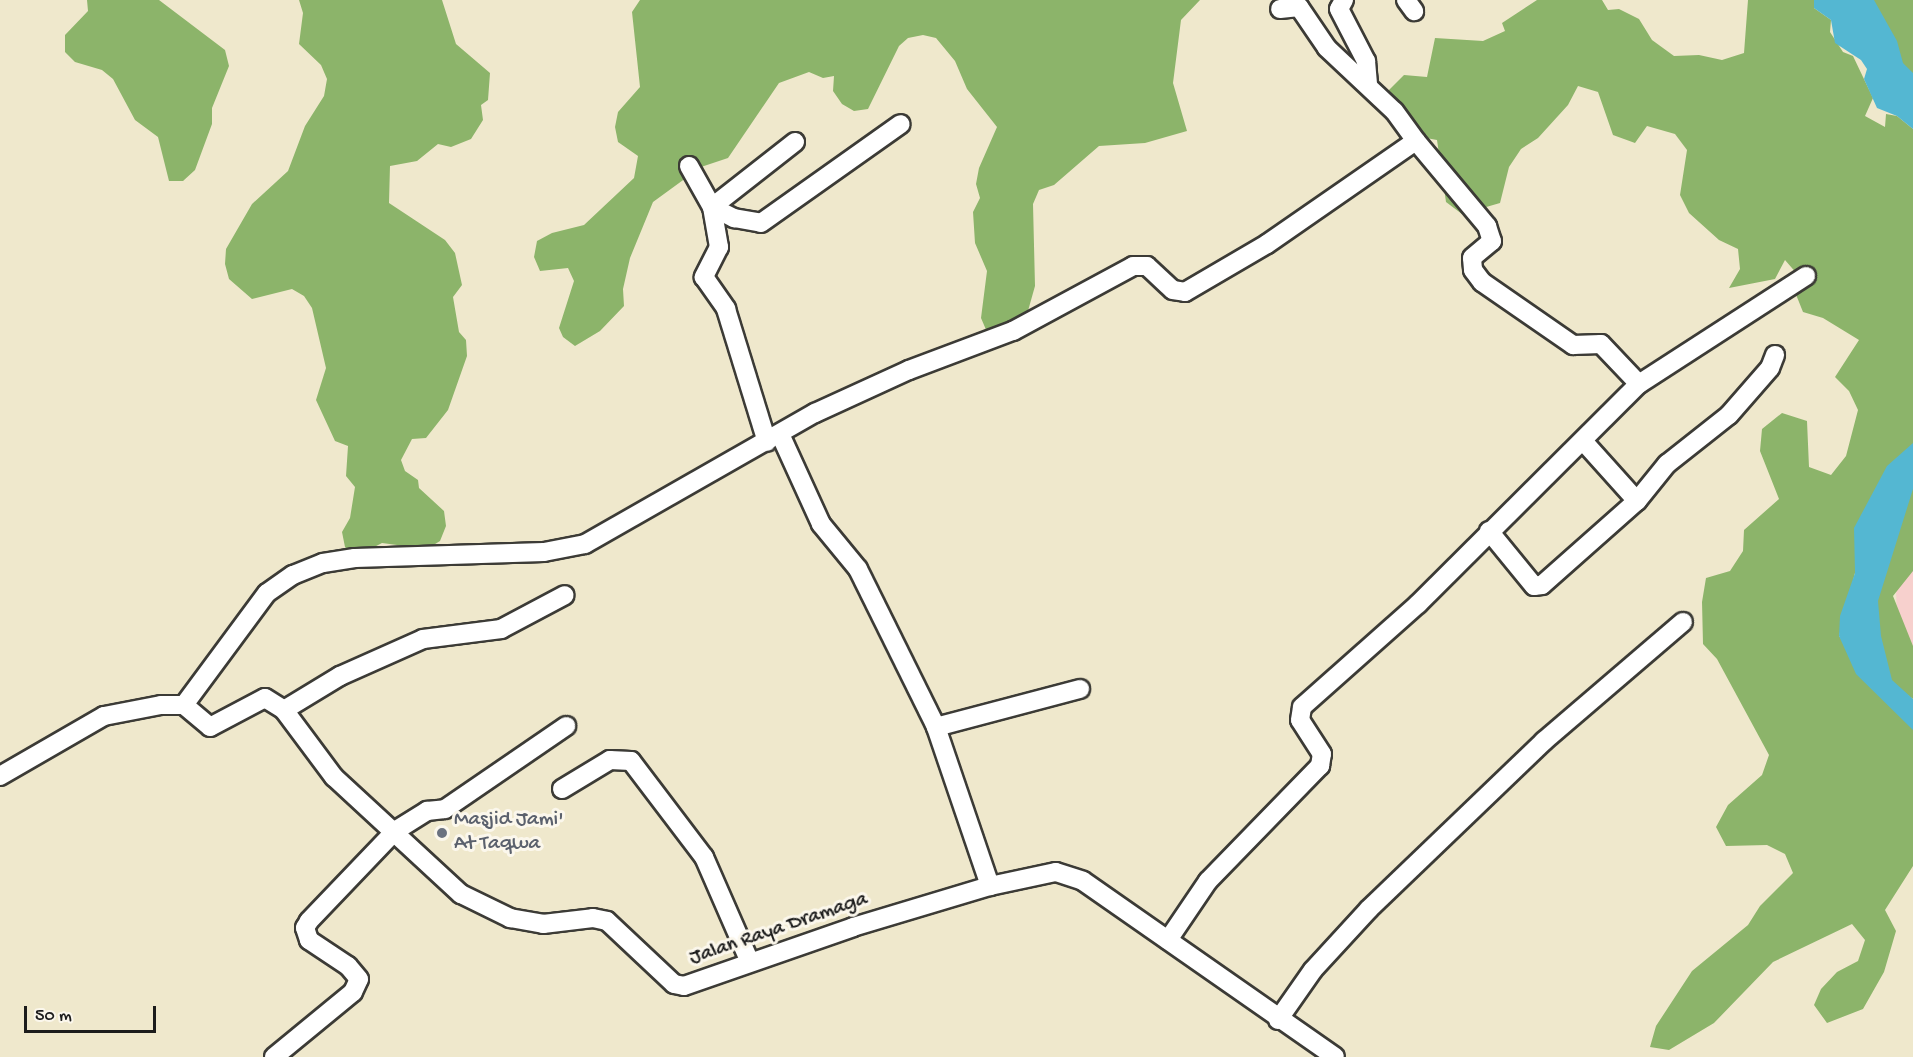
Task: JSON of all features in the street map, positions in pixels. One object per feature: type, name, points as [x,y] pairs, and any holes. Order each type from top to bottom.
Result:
[{"type":"street","points":[[1344,0],[1339,9],[1366,61],[1368,84]]},
{"type":"street","points":[[1280,9],[1299,7],[1327,48],[1368,84],[1487,225],[1492,241],[1472,258],[1473,270],[1482,282],[1573,345],[1602,344],[1639,384]]},
{"type":"street","points":[[712,207],[734,218],[761,223],[901,124]]},
{"type":"street","points":[[184,705],[267,593],[293,575],[323,563],[355,558],[544,552],[585,544],[870,387],[1013,331],[1133,266],[1154,270],[1173,290],[1185,292],[1198,287],[1416,141]]},
{"type":"street","points":[[712,207],[795,142]]},
{"type":"street","points":[[689,166],[712,207],[719,247],[704,277],[726,309],[774,438],[829,538],[850,555],[936,727],[990,886]]},
{"type":"street","points":[[1168,940],[1208,881],[1324,760],[1300,720],[1302,707],[1418,604],[1489,531],[1584,442],[1639,384],[1806,276]]},
{"type":"street","points":[[1489,531],[1534,586],[1542,585],[1636,501],[1667,464],[1729,415],[1770,368],[1775,355]]},
{"type":"street","points":[[1584,442],[1636,501]]},
{"type":"street","points":[[0,776],[104,716],[142,708],[184,705],[210,727],[265,698],[284,710],[340,676],[414,643],[459,632],[501,629],[565,595]]},
{"type":"street","points":[[1278,1020],[1313,970],[1369,909],[1544,741],[1683,622]]},
{"type":"street","points":[[936,727],[1080,689]]},
{"type":"street","name":"Jalan Raya Dramaga","points":[[284,710],[334,777],[461,894],[481,906],[510,918],[543,924],[593,918],[608,921],[674,984],[684,986],[749,960],[990,886],[1043,873],[1068,874],[1168,940],[1278,1020],[1335,1057]]},
{"type":"street","points":[[274,1057],[357,985],[355,973],[309,940],[305,928],[395,831],[427,811],[445,809],[567,726]]},
{"type":"street","points":[[562,789],[610,759],[631,761],[704,857],[749,960]]},
{"type":"shaded area","points":[[1913,526],[1913,689],[1898,655],[1895,555]]},
{"type":"green space","points":[[87,0],[159,0],[225,50],[229,66],[212,108],[212,124],[195,170],[183,181],[169,181],[158,137],[135,120],[113,79],[102,70],[75,62],[65,52],[65,35],[88,11]]},
{"type":"green space","points":[[299,0],[442,0],[456,44],[490,73],[488,100],[481,105],[483,120],[471,139],[451,147],[438,144],[417,161],[390,166],[389,203],[445,240],[455,253],[462,285],[453,297],[459,332],[466,340],[467,356],[448,410],[426,438],[412,439],[401,460],[405,471],[418,480],[419,488],[444,511],[446,526],[440,541],[427,549],[382,543],[355,557],[345,547],[342,532],[350,518],[355,487],[346,476],[348,446],[335,441],[316,400],[326,368],[312,308],[304,296],[292,289],[252,299],[229,279],[225,264],[226,249],[252,204],[288,171],[305,126],[324,96],[327,79],[321,65],[299,44],[303,13]]},
{"type":"green space","points":[[640,0],[1200,0],[1181,20],[1173,83],[1187,131],[1145,143],[1099,146],[1054,185],[1039,190],[1033,204],[1035,286],[1026,318],[987,332],[981,318],[987,271],[975,243],[973,212],[980,198],[976,184],[979,168],[997,127],[967,89],[955,61],[936,38],[923,35],[908,38],[899,46],[868,109],[854,111],[842,104],[833,91],[834,76],[823,78],[809,72],[779,83],[728,158],[701,167],[653,202],[630,258],[623,289],[624,306],[600,331],[575,346],[563,337],[559,328],[574,281],[568,268],[540,271],[534,257],[537,241],[552,233],[584,225],[634,178],[638,156],[618,142],[615,127],[618,112],[640,87],[632,12]]},
{"type":"green space","points":[[1537,0],[1602,0],[1608,10],[1619,9],[1639,19],[1652,40],[1674,56],[1699,55],[1722,60],[1744,53],[1748,0],[1814,0],[1814,8],[1831,20],[1830,32],[1843,52],[1853,56],[1873,98],[1865,116],[1885,127],[1886,114],[1897,116],[1913,129],[1913,454],[1855,573],[1839,636],[1913,728],[1913,866],[1885,910],[1896,931],[1884,972],[1863,1009],[1827,1023],[1814,1005],[1821,989],[1837,972],[1858,961],[1865,940],[1852,924],[1773,962],[1714,1023],[1669,1050],[1650,1047],[1656,1026],[1692,971],[1748,925],[1760,906],[1793,873],[1785,854],[1767,845],[1726,846],[1716,827],[1728,805],[1762,775],[1769,755],[1717,659],[1703,644],[1702,602],[1706,578],[1730,571],[1743,551],[1744,530],[1779,499],[1760,451],[1762,429],[1782,413],[1807,421],[1809,467],[1831,475],[1846,456],[1858,410],[1849,391],[1835,377],[1859,340],[1823,318],[1803,312],[1795,292],[1798,275],[1785,260],[1775,279],[1729,288],[1740,269],[1738,249],[1719,240],[1689,213],[1680,195],[1687,150],[1675,134],[1647,126],[1635,143],[1613,135],[1598,92],[1578,86],[1568,105],[1538,138],[1521,149],[1509,167],[1500,203],[1462,214],[1446,202],[1437,140],[1399,133],[1387,92],[1404,75],[1427,77],[1435,38],[1483,41],[1505,31],[1502,23]]},
{"type":"green space","points":[[1872,0],[1913,0],[1913,80],[1908,82]]},
{"type":"green space","points":[[1913,476],[1913,571],[1893,596],[1913,646],[1913,699],[1884,678],[1874,588]]},
{"type":"water","points":[[1814,0],[1874,0],[1897,41],[1903,63],[1913,73],[1913,129],[1897,116],[1877,108],[1864,79],[1867,69],[1861,60],[1835,43],[1831,20],[1814,8]]},
{"type":"water","points":[[1913,443],[1913,489],[1878,601],[1881,636],[1892,680],[1913,699],[1913,730],[1856,674],[1839,636],[1840,616],[1855,573],[1854,528],[1887,466]]},
{"type":"place","name":"Masjid Jami' At Taqwa","points":[[442,833]]}]
